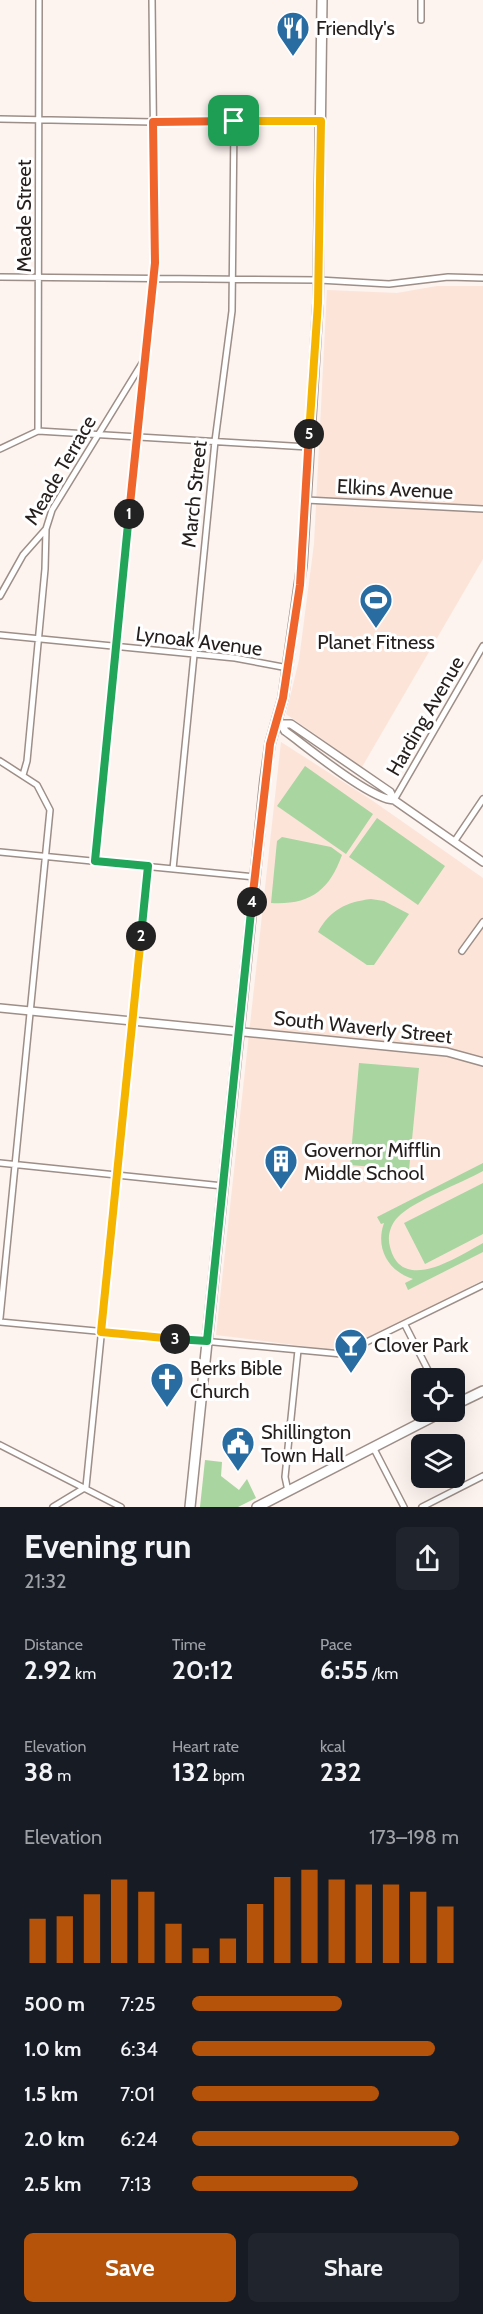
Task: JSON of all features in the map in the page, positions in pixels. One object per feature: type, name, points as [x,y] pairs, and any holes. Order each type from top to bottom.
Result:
[{"type":"main road","points":[[190,1507],[238,1031],[270,744],[280,722],[300,585],[319,280],[322,0]]},
{"type":"main road","points":[[465,1400],[483,1391]]},
{"type":"main road","points":[[257,1507],[422,1422]]},
{"type":"street","name":"Meade Street","points":[[38,431],[39,0]]},
{"type":"street","points":[[95,861],[153,279],[152,0]]},
{"type":"street","points":[[421,0],[421,20]]},
{"type":"street","points":[[0,119],[153,122],[321,121]]},
{"type":"street","name":"March Street","points":[[173,869],[214,441],[232,311],[234,121]]},
{"type":"street","points":[[0,277],[319,280],[389,284],[448,277],[483,278]]},
{"type":"street","name":"Meade Terrace","points":[[0,596],[23,555],[46,529],[52,510],[145,359]]},
{"type":"street","points":[[0,449],[38,431],[308,447]]},
{"type":"street","name":"Elkins Avenue","points":[[306,500],[483,509]]},
{"type":"street","points":[[23,775],[39,639],[46,529]]},
{"type":"street","name":"Lynoak Avenue","points":[[0,635],[194,654],[288,668]]},
{"type":"street","name":"Harding Avenue","points":[[394,800],[483,646]]},
{"type":"street","points":[[280,722],[291,724],[382,786],[390,792],[394,800],[483,862]]},
{"type":"street","points":[[0,761],[40,789],[50,810],[0,1320],[101,1332],[342,1354],[483,1285]]},
{"type":"street","points":[[454,842],[483,799]]},
{"type":"street","points":[[0,852],[255,877]]},
{"type":"street","points":[[86,1487],[148,866]]},
{"type":"street","points":[[462,951],[483,922]]},
{"type":"street","name":"South Waverly Street","points":[[0,1008],[447,1052],[483,1062]]},
{"type":"street","points":[[0,1163],[223,1186]]},
{"type":"street","points":[[405,1325],[427,1368]]},
{"type":"street","points":[[288,1491],[285,1477],[298,1350]]},
{"type":"street","points":[[0,1445],[86,1487],[121,1507]]},
{"type":"street","points":[[373,1446],[404,1507]]},
{"type":"street","points":[[422,1507],[483,1476]]},
{"type":"street","points":[[53,1507],[86,1487]]},
{"type":"shaded area","points":[[437,286],[483,286],[483,559],[362,767],[286,714],[299,660],[314,544],[327,290],[397,293]]},
{"type":"shaded area","points":[[281,742],[373,801],[483,878],[483,1280],[356,1346],[346,1348],[326,1349],[216,1335]]},
{"type":"green space","points":[[305,766],[373,814],[346,854],[277,806]]},
{"type":"green space","points":[[377,818],[445,866],[418,905],[349,857]]},
{"type":"green space","points":[[282,837],[331,847],[342,855],[331,878],[316,893],[297,901],[271,903],[277,841]]},
{"type":"green space","points":[[371,899],[384,901],[409,914],[374,965],[367,965],[318,932],[328,918],[340,908],[354,902]]},
{"type":"green space","points":[[359,1063],[419,1068],[409,1170],[350,1165]]},
{"type":"green space","points":[[483,1163],[483,1171],[438,1192],[405,1211],[391,1227],[390,1247],[396,1261],[406,1268],[418,1270],[432,1268],[483,1243],[483,1252],[408,1290],[405,1283],[413,1279],[390,1264],[381,1241],[384,1223],[381,1224],[377,1217]]},
{"type":"green space","points":[[483,1183],[483,1234],[425,1264],[404,1223]]},
{"type":"green space","points":[[205,1460],[222,1462],[221,1476],[239,1490],[247,1479],[256,1498],[238,1507],[200,1507]]},
{"type":"place","name":"Friendly's","points":[[293,57]]},
{"type":"place","name":"Planet Fitness","points":[[376,629]]},
{"type":"place","name":"Governor Mifflin Middle School","points":[[281,1190]]},
{"type":"place","name":"Clover Park","points":[[351,1374]]},
{"type":"place","name":"Berks Bible Church","points":[[167,1408]]},
{"type":"place","name":"Shillington Town Hall","points":[[238,1472]]},
{"type":"route","points":[[234,121],[321,121],[319,280],[300,585],[283,698],[270,744],[265,780],[207,1341],[101,1332],[148,866],[95,861],[155,263],[153,122],[234,121]]}]
